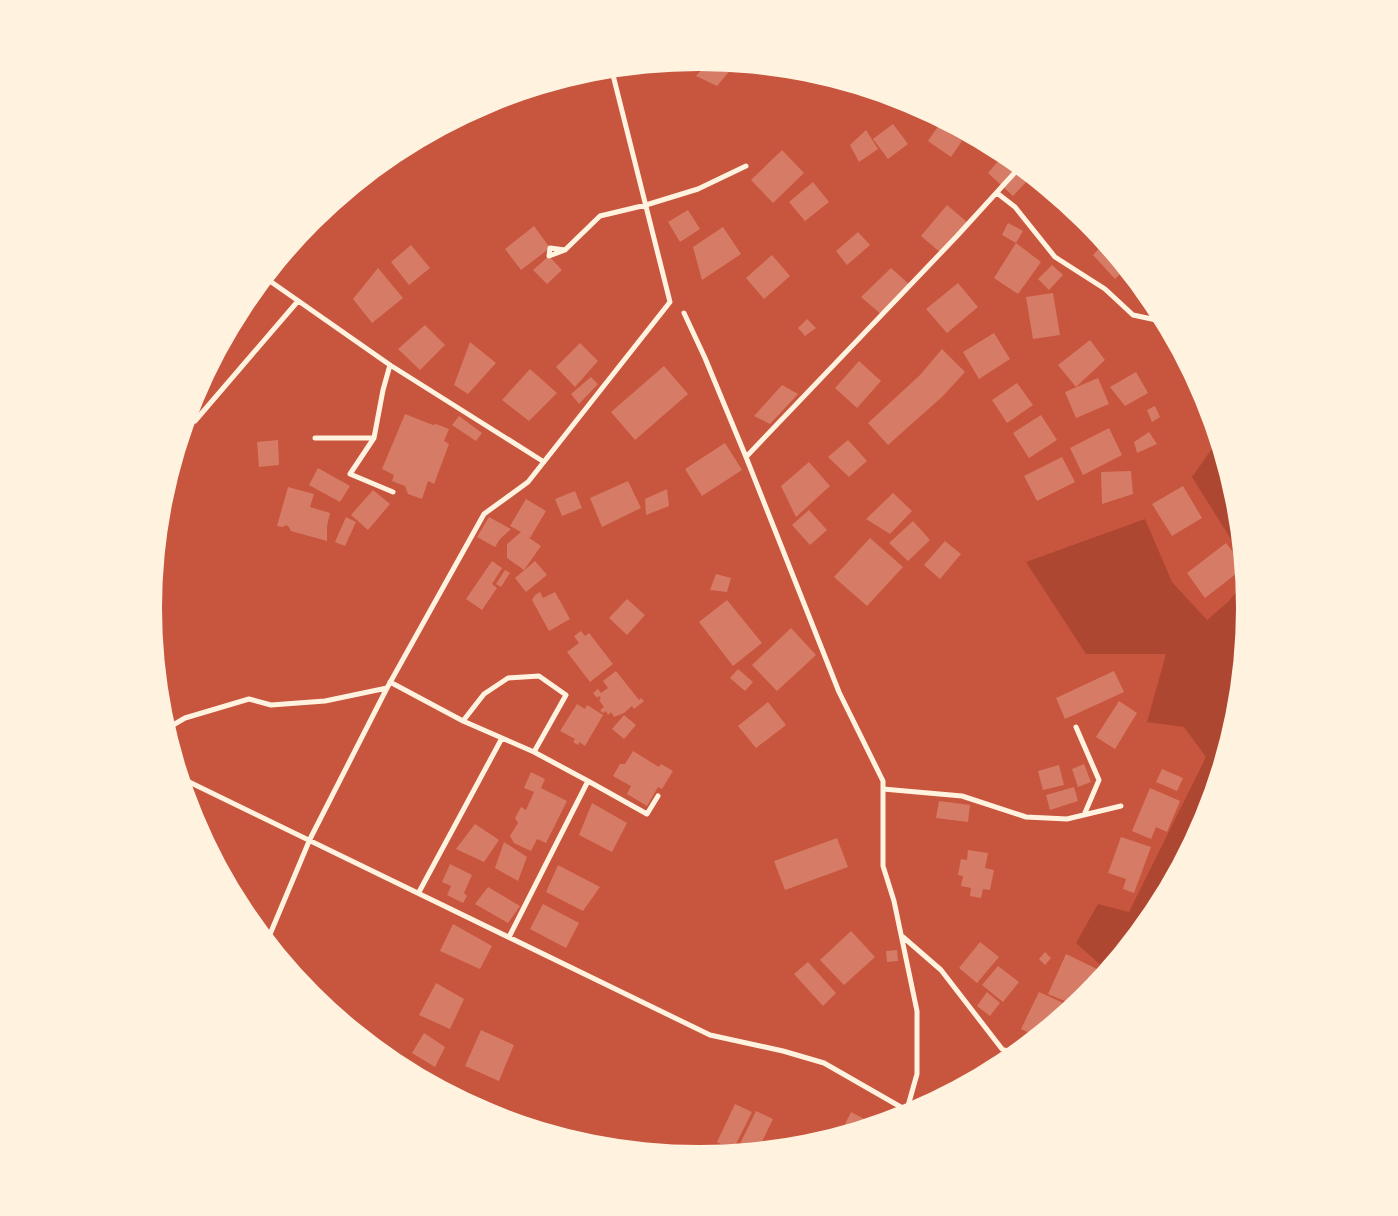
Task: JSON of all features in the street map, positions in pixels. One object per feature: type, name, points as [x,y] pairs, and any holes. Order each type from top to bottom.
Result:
[{"type":"street","points":[[271,932],[310,839],[390,682],[484,514],[528,482],[670,302],[614,79]]},
{"type":"street","points":[[565,250],[600,216],[646,205],[698,189],[746,166]]},
{"type":"street","points":[[746,458],[1014,174]]},
{"type":"street","points":[[997,193],[1015,207],[1055,257],[1105,289],[1133,315],[1151,319]]},
{"type":"street","points":[[272,282],[390,365],[544,462]]},
{"type":"street","points":[[198,416],[298,301]]},
{"type":"street","points":[[684,314],[705,358],[839,692],[883,781],[883,866],[894,901],[917,1011],[917,1074],[909,1102]]},
{"type":"street","points":[[390,365],[374,438],[350,474],[394,492]]},
{"type":"street","points":[[315,438],[374,438]]},
{"type":"street","points":[[463,721],[484,694],[508,678],[539,676],[566,695],[534,752]]},
{"type":"street","points":[[390,682],[463,721],[534,752],[647,814],[658,796]]},
{"type":"street","points":[[175,724],[185,718],[249,699],[270,705],[325,701],[387,688]]},
{"type":"street","points":[[1076,727],[1099,780],[1084,815]]},
{"type":"street","points":[[419,892],[502,738]]},
{"type":"street","points":[[509,936],[588,781]]},
{"type":"street","points":[[192,783],[710,1035],[783,1051],[824,1063],[898,1106]]},
{"type":"street","points":[[883,789],[962,796],[1026,816],[1067,820],[1121,806]]},
{"type":"street","points":[[902,937],[941,970],[1003,1050]]},
{"type":"shaded area","points":[[1211,450],[1225,503],[1231,540],[1192,477]]},
{"type":"shaded area","points":[[1145,519],[1172,582],[1207,620],[1236,593],[1235,643],[1231,678],[1225,713],[1207,781],[1195,813],[1164,876],[1125,935],[1100,965],[1076,943],[1098,904],[1129,912],[1206,757],[1184,727],[1147,722],[1166,654],[1086,654],[1026,562]]},
{"type":"building","points":[[700,71],[729,72],[717,86],[696,76]]},
{"type":"building","points":[[893,124],[908,144],[888,159],[873,139]]},
{"type":"building","points":[[937,128],[962,141],[951,157],[928,141]]},
{"type":"building","points":[[866,130],[878,149],[859,162],[850,145]]},
{"type":"building","points":[[782,150],[804,173],[773,203],[751,180]]},
{"type":"building","points":[[997,162],[1026,182],[1013,196],[988,173]]},
{"type":"building","points":[[813,182],[829,202],[805,221],[789,202]]},
{"type":"building","points":[[947,205],[968,223],[941,253],[921,236]]},
{"type":"building","points":[[688,210],[700,229],[680,242],[668,222]]},
{"type":"building","points":[[1008,223],[1023,231],[1016,243],[1002,235]]},
{"type":"building","points":[[534,226],[550,248],[521,270],[505,249]]},
{"type":"building","points":[[723,227],[741,254],[702,280],[693,247]]},
{"type":"building","points":[[858,232],[870,245],[847,265],[836,251]]},
{"type":"building","points":[[1016,243],[1041,262],[1018,294],[994,278]]},
{"type":"building","points":[[411,245],[430,268],[409,285],[391,262]]},
{"type":"building","points":[[1098,249],[1120,274],[1115,279],[1093,255]]},
{"type":"building","points":[[772,255],[790,276],[764,299],[746,278]]},
{"type":"building","points":[[549,256],[562,270],[547,284],[533,270]]},
{"type":"building","points":[[1052,265],[1063,275],[1049,290],[1038,279]]},
{"type":"building","points":[[378,268],[403,298],[372,323],[353,299]]},
{"type":"building","points":[[891,268],[910,285],[882,315],[861,297]]},
{"type":"building","points":[[958,283],[978,307],[947,333],[926,309]]},
{"type":"building","points":[[1053,293],[1060,335],[1033,339],[1026,297]]},
{"type":"building","points":[[807,319],[816,328],[805,336],[798,328]]},
{"type":"building","points":[[425,325],[445,345],[420,370],[398,349]]},
{"type":"building","points":[[994,333],[1010,359],[979,379],[963,352]]},
{"type":"building","points":[[1090,340],[1105,360],[1076,387],[1058,365]]},
{"type":"building","points":[[470,342],[496,363],[468,394],[454,385]]},
{"type":"building","points":[[580,343],[598,361],[575,387],[556,367]]},
{"type":"building","points":[[942,349],[965,372],[942,397],[888,445],[868,423],[920,375]]},
{"type":"building","points":[[859,361],[881,381],[857,408],[835,388]]},
{"type":"building","points":[[664,366],[688,394],[635,440],[611,412]]},
{"type":"building","points":[[530,369],[557,393],[529,421],[502,400]]},
{"type":"building","points":[[1136,372],[1148,393],[1125,406],[1110,387]]},
{"type":"building","points":[[591,377],[598,384],[579,404],[571,394]]},
{"type":"building","points":[[1098,378],[1109,404],[1076,418],[1065,392]]},
{"type":"building","points":[[1017,383],[1033,405],[1007,423],[992,400]]},
{"type":"building","points":[[782,385],[798,394],[770,424],[754,416]]},
{"type":"building","points":[[1155,406],[1160,417],[1152,422],[1147,410]]},
{"type":"building","points":[[405,414],[449,429],[444,441],[449,444],[434,484],[428,481],[422,499],[408,494],[405,486],[392,481],[394,475],[382,469]]},
{"type":"building","points":[[1041,415],[1057,440],[1029,458],[1013,433]]},
{"type":"building","points":[[459,416],[482,433],[476,441],[452,425]]},
{"type":"building","points":[[1109,428],[1122,455],[1083,475],[1070,448]]},
{"type":"building","points":[[1149,432],[1157,444],[1137,453],[1134,442]]},
{"type":"building","points":[[278,440],[279,465],[259,467],[257,442]]},
{"type":"building","points":[[848,440],[867,461],[849,477],[828,457]]},
{"type":"building","points":[[725,443],[742,470],[702,496],[685,469]]},
{"type":"building","points":[[1062,457],[1075,482],[1037,501],[1024,476]]},
{"type":"building","points":[[809,462],[830,486],[796,517],[781,486]]},
{"type":"building","points":[[318,468],[350,486],[340,502],[309,485]]},
{"type":"building","points":[[1131,471],[1133,494],[1102,504],[1101,472]]},
{"type":"building","points":[[628,481],[641,508],[602,527],[590,498]]},
{"type":"building","points":[[1183,486],[1202,518],[1172,536],[1152,504]]},
{"type":"building","points":[[288,487],[314,494],[310,507],[330,513],[327,526],[327,541],[291,531],[286,525],[283,527],[277,526]]},
{"type":"building","points":[[667,489],[669,506],[646,515],[645,499]]},
{"type":"building","points":[[373,490],[390,504],[368,530],[351,515]]},
{"type":"building","points":[[575,491],[582,508],[562,516],[555,499]]},
{"type":"building","points":[[893,493],[912,511],[890,534],[866,519]]},
{"type":"building","points":[[526,499],[546,511],[530,538],[525,535],[541,546],[524,570],[507,558],[507,544],[521,532],[510,526]]},
{"type":"building","points":[[809,510],[827,530],[810,545],[792,525]]},
{"type":"building","points":[[346,517],[356,522],[345,546],[335,542]]},
{"type":"building","points":[[489,517],[511,529],[500,539],[495,547],[477,537]]},
{"type":"building","points":[[913,521],[930,540],[908,561],[889,543]]},
{"type":"building","points":[[870,538],[903,567],[867,606],[834,577]]},
{"type":"building","points":[[945,541],[961,554],[940,579],[924,565]]},
{"type":"building","points":[[1226,543],[1233,551],[1235,575],[1205,598],[1187,573]]},
{"type":"building","points":[[492,561],[502,568],[492,584],[497,588],[482,610],[466,599]]},
{"type":"building","points":[[535,561],[547,575],[526,592],[515,578]]},
{"type":"building","points":[[505,570],[510,573],[501,587],[496,584]]},
{"type":"building","points":[[716,574],[731,578],[727,592],[710,590]]},
{"type":"building","points":[[540,592],[543,598],[555,592],[570,619],[549,631],[532,600]]},
{"type":"building","points":[[627,599],[645,615],[627,635],[609,618]]},
{"type":"building","points":[[727,600],[762,643],[733,666],[699,622]]},
{"type":"building","points":[[791,628],[816,655],[777,691],[752,665]]},
{"type":"building","points":[[581,631],[585,636],[589,633],[613,664],[590,682],[567,652],[579,643],[574,636]]},
{"type":"building","points":[[738,669],[753,682],[745,691],[730,678]]},
{"type":"building","points":[[616,671],[639,700],[641,698],[644,701],[634,709],[632,706],[624,713],[614,717],[611,712],[608,715],[606,711],[603,713],[600,710],[604,707],[599,700],[601,698],[599,696],[597,698],[593,693],[598,689],[601,693],[608,688],[603,681]]},
{"type":"building","points":[[1114,671],[1124,692],[1065,719],[1056,698]]},
{"type":"building","points":[[1119,701],[1137,713],[1115,749],[1096,737]]},
{"type":"building","points":[[768,702],[786,725],[756,748],[738,726]]},
{"type":"building","points":[[577,704],[585,709],[587,705],[603,715],[585,746],[579,742],[578,745],[573,742],[575,739],[560,731]]},
{"type":"building","points":[[624,715],[636,725],[624,739],[612,729]]},
{"type":"building","points":[[633,751],[659,767],[661,764],[673,771],[662,789],[658,787],[647,806],[627,794],[631,786],[613,776],[620,764],[625,764]]},
{"type":"building","points":[[1084,764],[1091,782],[1078,787],[1072,769]]},
{"type":"building","points":[[1059,765],[1064,785],[1043,790],[1038,771]]},
{"type":"building","points":[[1162,769],[1183,778],[1177,791],[1156,782]]},
{"type":"building","points":[[531,772],[545,779],[541,788],[567,801],[546,843],[537,839],[531,851],[514,843],[510,836],[518,823],[515,818],[521,807],[526,810],[534,792],[524,788]]},
{"type":"building","points":[[1074,787],[1078,801],[1050,810],[1046,795]]},
{"type":"building","points":[[1150,788],[1180,801],[1167,832],[1156,827],[1151,839],[1132,831]]},
{"type":"building","points":[[939,801],[970,805],[968,822],[936,818]]},
{"type":"building","points":[[592,803],[627,823],[612,852],[579,835]]},
{"type":"building","points":[[475,824],[499,840],[484,862],[456,849]]},
{"type":"building","points":[[1121,837],[1151,847],[1134,893],[1123,889],[1126,879],[1108,873]]},
{"type":"building","points":[[837,838],[848,867],[785,890],[774,861]]},
{"type":"building","points":[[504,842],[527,857],[518,881],[495,868]]},
{"type":"building","points":[[968,850],[988,853],[985,868],[994,870],[990,890],[983,889],[981,898],[970,896],[971,888],[961,886],[963,876],[958,875],[961,859],[967,860]]},
{"type":"building","points":[[450,864],[472,875],[464,893],[467,896],[463,903],[447,895],[451,886],[442,882]]},
{"type":"building","points":[[558,865],[600,887],[583,911],[546,892]]},
{"type":"building","points":[[488,887],[520,906],[508,923],[475,904]]},
{"type":"building","points":[[543,904],[579,923],[566,948],[530,929]]},
{"type":"building","points":[[453,924],[492,946],[480,969],[440,951]]},
{"type":"building","points":[[851,931],[875,957],[844,985],[820,960]]},
{"type":"building","points":[[980,942],[999,957],[977,983],[959,968]]},
{"type":"building","points":[[897,950],[898,961],[887,962],[886,951]]},
{"type":"building","points":[[1045,952],[1051,958],[1045,965],[1039,959]]},
{"type":"building","points":[[1066,954],[1097,969],[1065,1001],[1048,994]]},
{"type":"building","points":[[808,962],[836,993],[823,1006],[794,974]]},
{"type":"building","points":[[998,966],[1019,982],[1003,1002],[982,985]]},
{"type":"building","points":[[436,983],[464,999],[450,1029],[419,1015]]},
{"type":"building","points":[[987,992],[1000,1003],[990,1016],[977,1006]]},
{"type":"building","points":[[1039,992],[1063,1003],[1028,1032],[1021,1029]]},
{"type":"building","points":[[481,1030],[514,1045],[499,1081],[465,1066]]},
{"type":"building","points":[[424,1033],[445,1047],[435,1067],[412,1053]]},
{"type":"building","points":[[735,1104],[752,1112],[736,1144],[722,1144],[717,1142]]},
{"type":"building","points":[[756,1111],[773,1119],[763,1141],[740,1143]]},
{"type":"building","points":[[851,1112],[863,1119],[845,1124]]}]
